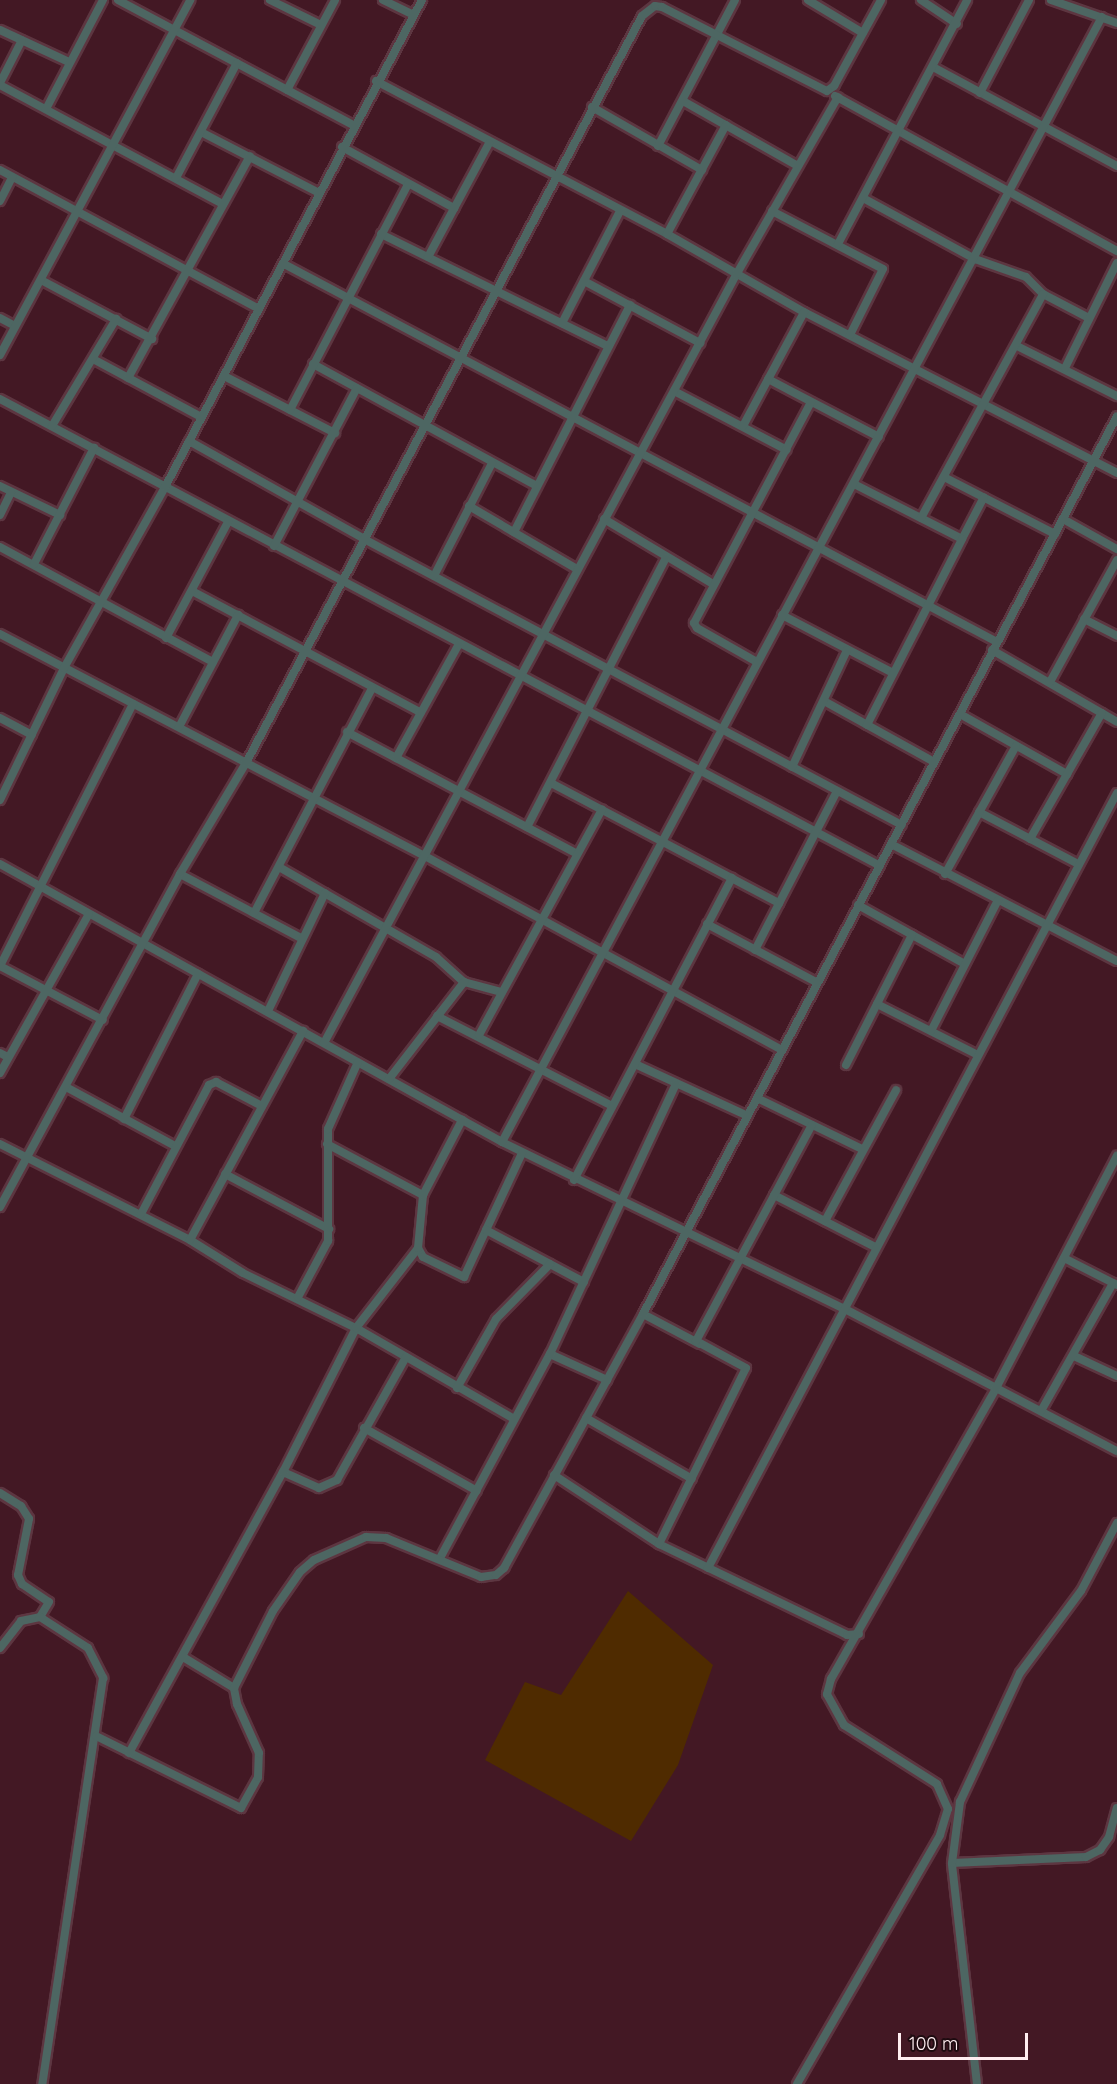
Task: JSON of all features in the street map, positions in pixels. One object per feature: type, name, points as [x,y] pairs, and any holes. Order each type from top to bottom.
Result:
[{"type":"street","points":[[46,109],[103,0]]},
{"type":"street","points":[[118,0],[174,27],[353,125]]},
{"type":"street","points":[[0,355],[114,146],[190,0]]},
{"type":"street","points":[[270,0],[280,2],[321,25]]},
{"type":"street","points":[[287,90],[335,0]]},
{"type":"street","points":[[383,0],[414,15]]},
{"type":"street","points":[[0,800],[64,668],[165,487],[284,264],[376,81],[422,0]]},
{"type":"street","points":[[658,146],[735,0]]},
{"type":"street","points":[[808,0],[863,33]]},
{"type":"street","points":[[827,91],[834,86],[880,0]]},
{"type":"street","points":[[921,0],[957,24]]},
{"type":"street","points":[[838,244],[957,24],[967,0]]},
{"type":"street","points":[[980,93],[1029,0]]},
{"type":"street","points":[[1052,0],[1117,23]]},
{"type":"street","points":[[1084,11],[1087,0]]},
{"type":"street","points":[[0,1207],[180,874],[246,763],[557,178],[592,107],[642,16],[656,3],[716,36],[827,91],[1010,195],[1117,251]]},
{"type":"street","points":[[502,1142],[664,841],[782,615],[1010,195],[1102,17]]},
{"type":"street","points":[[0,30],[69,62]]},
{"type":"street","points":[[22,40],[0,84],[224,204]]},
{"type":"street","points":[[176,178],[237,63]]},
{"type":"street","points":[[933,66],[1117,166]]},
{"type":"street","points":[[376,81],[489,143],[667,234],[804,312],[1117,473]]},
{"type":"street","points":[[324,1043],[518,676],[736,275],[838,98]]},
{"type":"street","points":[[683,101],[798,166]]},
{"type":"street","points":[[592,107],[702,170]]},
{"type":"street","points":[[667,234],[726,125]]},
{"type":"street","points":[[201,132],[319,193]]},
{"type":"street","points":[[429,257],[489,143]]},
{"type":"street","points":[[342,147],[454,208]]},
{"type":"street","points":[[128,378],[189,273],[250,156]]},
{"type":"street","points":[[0,170],[259,309]]},
{"type":"street","points":[[0,201],[12,177]]},
{"type":"street","points":[[290,410],[408,184]]},
{"type":"street","points":[[863,198],[975,259],[1026,278],[1043,294],[1089,318]]},
{"type":"street","points":[[562,323],[620,211]]},
{"type":"street","points":[[772,211],[883,269],[850,335]]},
{"type":"street","points":[[381,234],[608,346]]},
{"type":"street","points":[[1065,368],[1117,263]]},
{"type":"street","points":[[284,264],[928,607],[1117,722]]},
{"type":"street","points":[[41,280],[152,339]]},
{"type":"street","points":[[584,281],[700,343]]},
{"type":"street","points":[[921,518],[1017,346],[1043,294]]},
{"type":"street","points":[[514,532],[630,305]]},
{"type":"street","points":[[742,426],[804,312]]},
{"type":"street","points":[[0,318],[15,326]]},
{"type":"street","points":[[52,426],[116,319]]},
{"type":"street","points":[[1017,346],[1117,396]]},
{"type":"street","points":[[93,359],[201,417]]},
{"type":"street","points":[[314,364],[424,427],[537,486]]},
{"type":"street","points":[[224,376],[335,433]]},
{"type":"street","points":[[768,379],[879,437]]},
{"type":"street","points":[[274,546],[357,388]]},
{"type":"street","points":[[674,391],[787,450]]},
{"type":"street","points":[[0,399],[518,676],[880,866]]},
{"type":"street","points":[[757,662],[695,626],[713,584],[812,402]]},
{"type":"street","points":[[96,1736],[241,1808],[258,1777],[259,1753],[237,1704],[234,1688],[285,1593],[314,1560],[366,1537],[386,1538],[482,1577],[501,1572],[608,1380],[748,1116],[816,981],[902,825],[994,646],[1117,416]]},
{"type":"street","points":[[189,441],[364,539],[902,825]]},
{"type":"street","points":[[34,564],[94,448]]},
{"type":"street","points":[[434,576],[492,463]]},
{"type":"street","points":[[945,477],[1055,534]]},
{"type":"street","points":[[854,484],[962,539]]},
{"type":"street","points":[[0,486],[60,515]]},
{"type":"street","points":[[0,515],[11,492]]},
{"type":"street","points":[[867,725],[984,497]]},
{"type":"street","points":[[469,507],[577,569]]},
{"type":"street","points":[[604,519],[713,584]]},
{"type":"street","points":[[1063,519],[1117,549]]},
{"type":"street","points":[[166,638],[228,522]]},
{"type":"street","points":[[0,547],[213,662]]},
{"type":"street","points":[[527,827],[666,558]]},
{"type":"street","points":[[1050,682],[1117,560]]},
{"type":"street","points":[[192,591],[421,713]]},
{"type":"street","points":[[179,727],[238,615]]},
{"type":"street","points":[[782,615],[894,673]]},
{"type":"street","points":[[1084,619],[1117,636]]},
{"type":"street","points":[[0,634],[423,855],[602,955],[782,1050]]},
{"type":"street","points":[[396,758],[459,644]]},
{"type":"street","points":[[792,767],[847,650]]},
{"type":"street","points":[[254,913],[312,797],[372,688]]},
{"type":"street","points":[[824,701],[934,762]]},
{"type":"street","points":[[103,1020],[0,966],[133,704]]},
{"type":"street","points":[[1030,839],[1102,713]]},
{"type":"street","points":[[960,714],[1067,774]]},
{"type":"street","points":[[0,718],[32,735]]},
{"type":"street","points":[[347,732],[577,854]]},
{"type":"street","points":[[945,874],[1016,746]]},
{"type":"street","points":[[551,783],[779,903]]},
{"type":"street","points":[[755,950],[837,790]]},
{"type":"street","points":[[708,1568],[875,1247],[1117,793]]},
{"type":"street","points":[[479,1035],[602,809]]},
{"type":"street","points":[[979,812],[1078,864]]},
{"type":"street","points":[[891,844],[945,874],[1117,961]]},
{"type":"street","points":[[0,864],[522,1153],[574,1180],[687,1230],[843,1308],[1117,1451]]},
{"type":"street","points":[[279,867],[436,957],[464,982],[502,992]]},
{"type":"street","points":[[180,874],[301,938]]},
{"type":"street","points":[[574,1180],[732,878]]},
{"type":"street","points":[[268,1011],[301,938],[325,893]]},
{"type":"street","points":[[931,1031],[998,900]]},
{"type":"street","points":[[858,905],[965,964]]},
{"type":"street","points":[[0,1073],[4,1055],[46,990],[89,914]]},
{"type":"street","points":[[707,924],[816,981]]},
{"type":"street","points":[[846,1065],[912,935]]},
{"type":"street","points":[[124,1119],[198,974]]},
{"type":"street","points":[[389,1079],[464,982]]},
{"type":"street","points":[[877,1004],[978,1055]]},
{"type":"street","points":[[437,1016],[479,1035],[612,1106]]},
{"type":"street","points":[[190,1240],[303,1031]]},
{"type":"street","points":[[298,1297],[323,1256],[329,1229],[327,1144],[333,1116],[358,1062]]},
{"type":"street","points":[[635,1064],[748,1116]]},
{"type":"street","points":[[141,1214],[175,1146],[212,1082],[262,1106]]},
{"type":"street","points":[[440,1558],[550,1354],[676,1084]]},
{"type":"street","points":[[66,1087],[175,1146]]},
{"type":"street","points":[[825,1221],[896,1090]]},
{"type":"street","points":[[757,1098],[862,1149]]},
{"type":"street","points":[[129,1753],[283,1472],[356,1328],[418,1248],[423,1195],[462,1120]]},
{"type":"street","points":[[746,1368],[696,1341],[812,1125]]},
{"type":"street","points":[[0,1144],[190,1240],[243,1274],[298,1297],[356,1328],[514,1419]]},
{"type":"street","points":[[327,1144],[423,1195]]},
{"type":"street","points":[[418,1248],[423,1257],[464,1277],[522,1153]]},
{"type":"street","points":[[796,2084],[940,1835],[948,1809],[937,1784],[844,1725],[832,1709],[826,1694],[831,1679],[859,1634],[996,1388],[1117,1156]]},
{"type":"street","points":[[225,1174],[329,1229]]},
{"type":"street","points":[[774,1195],[875,1247]]},
{"type":"street","points":[[486,1230],[584,1282]]},
{"type":"street","points":[[1041,1412],[1115,1284],[1064,1258]]},
{"type":"street","points":[[457,1388],[496,1319],[550,1264]]},
{"type":"street","points":[[643,1314],[746,1368]]},
{"type":"street","points":[[550,1354],[608,1380]]},
{"type":"street","points":[[1074,1356],[1117,1376]]},
{"type":"street","points":[[283,1472],[312,1487],[332,1484],[342,1475],[364,1428],[406,1357]]},
{"type":"street","points":[[659,1544],[746,1368]]},
{"type":"street","points":[[586,1418],[692,1479]]},
{"type":"street","points":[[364,1428],[477,1491]]},
{"type":"street","points":[[554,1475],[659,1544],[847,1635],[859,1634]]},
{"type":"street","points":[[0,1493],[21,1506],[29,1519],[29,1535],[18,1575],[22,1584],[49,1602],[40,1617]]},
{"type":"street","points":[[977,2084],[952,1863],[960,1802],[1020,1673],[1081,1591],[1117,1523]]},
{"type":"street","points":[[0,1648],[21,1621],[40,1617],[81,1643],[98,1662],[104,1687],[42,2084]]},
{"type":"street","points":[[183,1657],[234,1688]]},
{"type":"street","points":[[952,1863],[1086,1857],[1100,1850],[1109,1837],[1117,1808]]},
{"type":"shaded area","points":[[628,1591],[713,1665],[678,1765],[631,1841],[485,1760],[525,1682],[561,1695]]}]
